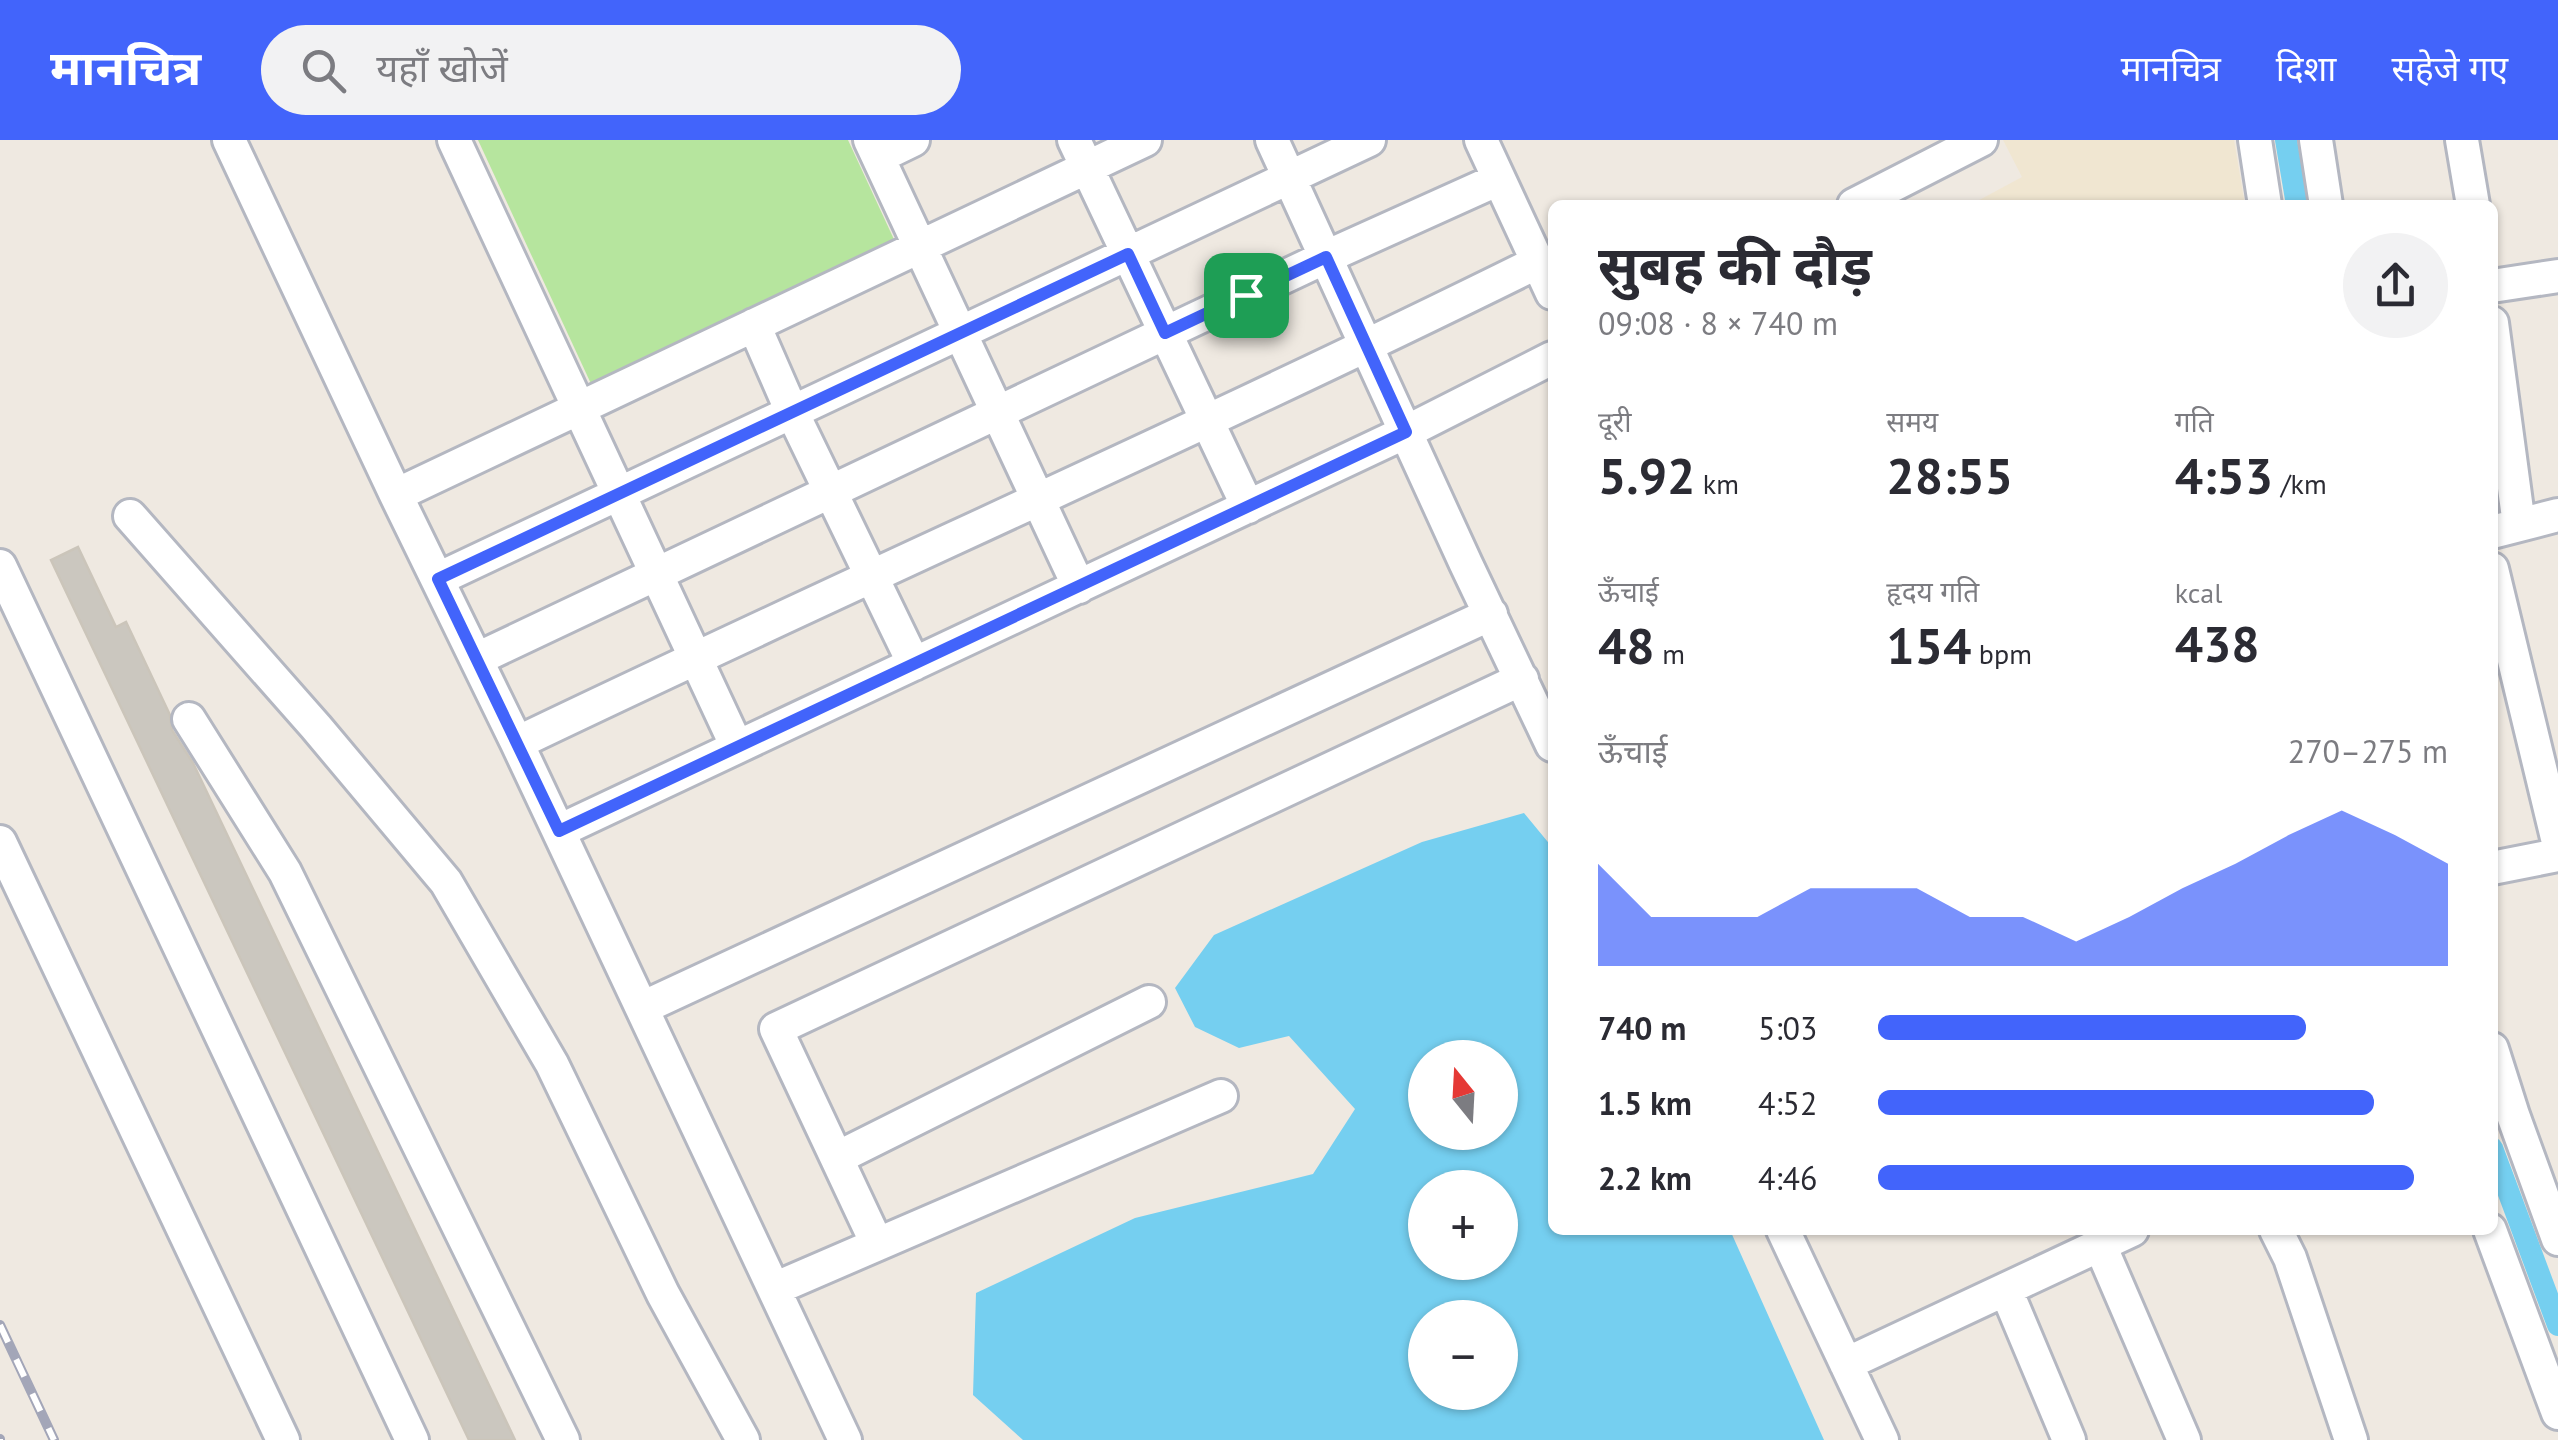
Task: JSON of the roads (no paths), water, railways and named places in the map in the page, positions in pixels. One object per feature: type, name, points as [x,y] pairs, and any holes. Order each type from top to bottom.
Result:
[{"type":"street","points":[[454,140],[737,747]]},
{"type":"street","points":[[913,140],[874,148],[1079,586]]},
{"type":"street","points":[[396,495],[920,246],[1080,154],[1144,140]]},
{"type":"street","points":[[1272,140],[1522,679],[1545,709]]},
{"type":"street","points":[[438,579],[1370,140]]},
{"type":"street","points":[[1481,140],[1548,284]]},
{"type":"street","points":[[1864,200],[1981,140]]},
{"type":"street","points":[[2255,140],[2264,200]]},
{"type":"street","points":[[2316,140],[2325,200]]},
{"type":"street","points":[[2462,140],[2473,200]]},
{"type":"street","points":[[236,142],[396,495],[559,831],[845,1440]]},
{"type":"street","points":[[1080,154],[1248,507]]},
{"type":"street","points":[[476,659],[1499,179]]},
{"type":"street","points":[[517,743],[695,657],[1208,422],[1538,262]]},
{"type":"street","points":[[2498,285],[2558,276]]},
{"type":"street","points":[[754,326],[914,664]]},
{"type":"street","points":[[559,831],[1406,432],[1548,360]]},
{"type":"street","points":[[2498,411],[2506,528],[2558,516]]},
{"type":"street","points":[[130,516],[446,882],[552,1064],[663,1294],[743,1440]]},
{"type":"street","points":[[0,566],[412,1440]]},
{"type":"street","points":[[2498,594],[2558,842]]},
{"type":"street","points":[[642,1008],[1491,614]]},
{"type":"street","points":[[877,1244],[776,1029],[1522,679]]},
{"type":"street","points":[[188,718],[285,872],[563,1440]]},
{"type":"street","points":[[0,842],[282,1440]]},
{"type":"street","points":[[2498,867],[2558,855]]},
{"type":"street","points":[[836,1158],[1149,1002]]},
{"type":"street","points":[[2498,1068],[2558,1238]]},
{"type":"street","points":[[774,1289],[1221,1096]]},
{"type":"street","points":[[1785,1235],[1882,1440]]},
{"type":"street","points":[[1846,1364],[2121,1235]]},
{"type":"street","points":[[2278,1235],[2290,1258],[2351,1440]]},
{"type":"street","points":[[2492,1235],[2558,1413]]},
{"type":"street","points":[[2100,1245],[2184,1440]]},
{"type":"street","points":[[2006,1290],[2069,1440]]},
{"type":"water","points":[[1524,813],[1548,842],[1548,1235],[1732,1235],[1824,1440],[1023,1440],[973,1395],[976,1293],[1135,1218],[1313,1174],[1355,1109],[1289,1036],[1239,1048],[1195,1027],[1175,988],[1214,935],[1422,842]]},
{"type":"waterway","points":[[2286,140],[2296,200]]},
{"type":"waterway","points":[[2498,1164],[2558,1325]]},
{"type":"railway","points":[[0,1325],[54,1440]]}]
